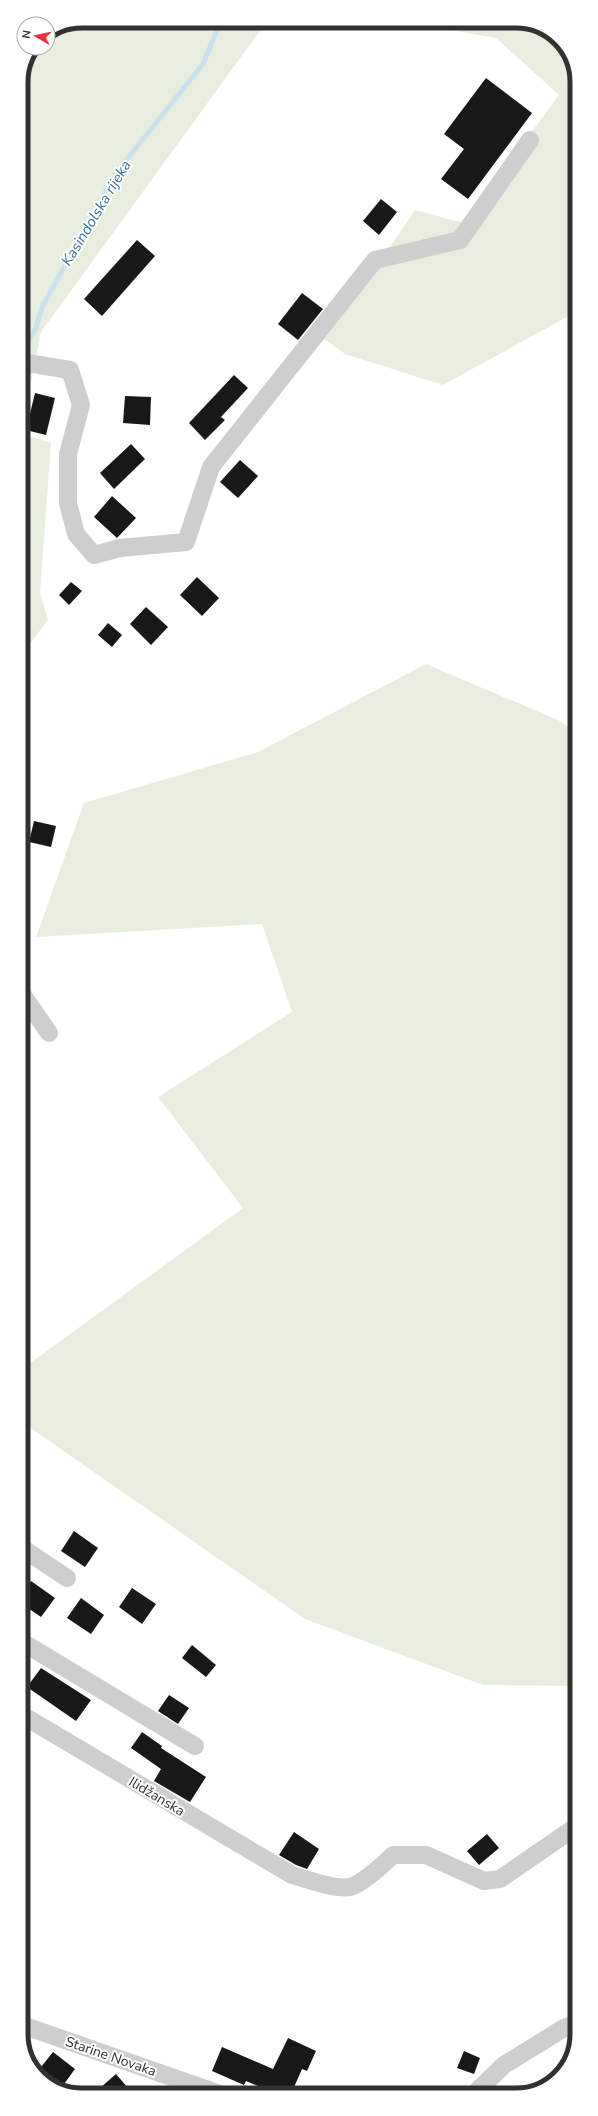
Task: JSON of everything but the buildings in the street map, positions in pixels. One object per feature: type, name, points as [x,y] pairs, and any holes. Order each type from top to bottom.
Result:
[{"type":"street","points":[[28,362],[70,370],[81,405],[68,454],[68,503],[76,534],[94,555],[120,548],[186,542],[211,467],[375,260],[460,240],[530,140]]},
{"type":"street","points":[[28,1003],[49,1033]]},
{"type":"street","points":[[28,1552],[67,1578]]},
{"type":"street","points":[[28,1646],[195,1746]]},
{"type":"street","name":"Ilidžanska","points":[[28,1719],[292,1875],[328,1885],[350,1888],[378,1870],[392,1855],[426,1854],[484,1881],[500,1879],[570,1831]]},
{"type":"street","points":[[480,2088],[504,2065],[570,2026]]},
{"type":"street","name":"Starine Novaka","points":[[28,2027],[206,2088]]},
{"type":"green space","points":[[262,28],[41,332],[28,397],[28,82],[32,61],[35,56],[56,56],[56,35],[72,29]]},
{"type":"green space","points":[[439,28],[519,28],[537,32],[552,41],[557,46],[563,55],[569,72],[570,315],[443,385],[345,354],[323,338],[376,268],[415,210],[464,223],[559,95],[496,38]]},
{"type":"green space","points":[[28,436],[51,443],[40,593],[48,620],[28,646]]},
{"type":"green space","points":[[426,664],[558,720],[570,728],[570,1686],[483,1685],[305,1619],[28,1426],[28,1365],[243,1208],[158,1097],[292,1012],[262,924],[36,937],[84,803],[258,752]]},
{"type":"waterway","name":"Kasindolska rijeka","points":[[28,342],[36,328],[42,307],[116,173],[203,64],[219,28]]}]
